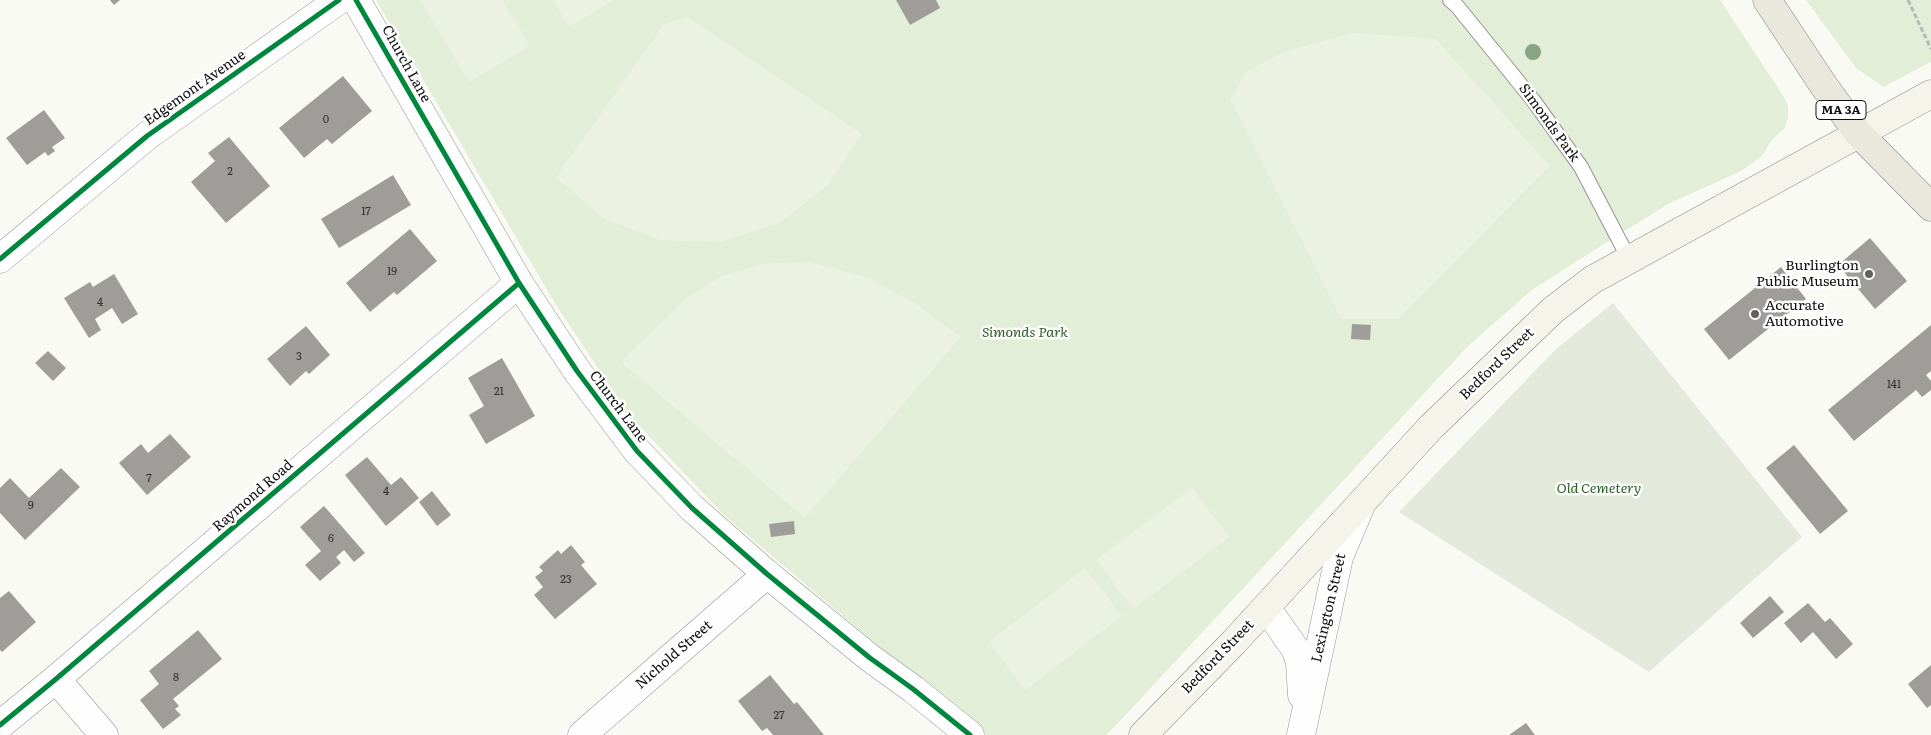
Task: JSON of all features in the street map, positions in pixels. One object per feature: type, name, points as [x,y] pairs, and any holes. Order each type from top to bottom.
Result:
[{"type":"main road","name":"MA 3A","points":[[1767,0],[1824,86],[1859,134],[1931,207]]},
{"type":"main road","name":"Bedford Street","points":[[1143,735],[1264,609],[1431,427],[1553,310],[1592,280],[1630,258],[1931,94]]},
{"type":"street","name":"Edgemont Avenue","points":[[0,259],[147,136],[339,0]]},
{"type":"street","name":"Church Lane","points":[[356,0],[519,283],[576,371],[637,451],[692,508],[766,574],[856,647],[913,689],[970,735]]},
{"type":"street","name":"Raymond Road","points":[[0,725],[519,283]]},
{"type":"street","name":"Lexington Street","points":[[1302,727],[1339,557],[1363,501]]},
{"type":"street","name":"Nichold Street","points":[[582,735],[766,574]]},
{"type":"street","name":"Lexington Street","points":[[1264,609],[1275,620],[1296,650],[1300,663],[1302,727]]},
{"type":"street","points":[[56,679],[104,735]]},
{"type":"lane","name":"Simonds Park","points":[[1450,0],[1468,19],[1533,100],[1582,167],[1630,258]]},
{"type":"path","points":[[1908,0],[1931,49]]},
{"type":"green space","name":"Simonds Park","points":[[376,0],[1720,0],[1784,97],[1788,106],[1788,116],[1785,128],[1772,140],[1762,156],[1741,171],[1668,204],[1532,290],[1468,346],[1106,735],[987,735],[943,701],[725,516],[630,416],[556,305]]},
{"type":"green space","points":[[420,0],[503,0],[530,46],[469,82]]},
{"type":"green space","points":[[552,0],[614,0],[569,27]]},
{"type":"green space","points":[[1806,0],[1931,0],[1931,62],[1883,87],[1856,68]]},
{"type":"green space","points":[[688,17],[862,134],[828,185],[780,223],[721,242],[660,240],[603,218],[556,177],[664,24]]},
{"type":"green space","points":[[1353,33],[1436,39],[1550,166],[1398,319],[1341,319],[1230,99],[1245,73],[1285,51]]},
{"type":"green space","points":[[811,262],[869,278],[916,304],[961,337],[805,518],[621,362],[685,299],[722,276],[761,264]]},
{"type":"green space","name":"Old Cemetery","points":[[1613,303],[1802,537],[1649,672],[1399,512],[1556,349]]},
{"type":"green space","points":[[1192,488],[1229,537],[1133,609],[1096,560]]},
{"type":"green space","points":[[1085,568],[1122,616],[1025,690],[989,642]]},
{"type":"building","points":[[110,0],[120,0],[114,5]]},
{"type":"building","points":[[896,0],[936,0],[940,8],[910,25]]},
{"type":"building","points":[[343,76],[372,111],[332,144],[327,139],[304,158],[279,128]]},
{"type":"building","points":[[44,110],[65,138],[52,147],[55,151],[48,156],[45,152],[27,165],[6,138]]},
{"type":"building","points":[[229,137],[270,186],[226,223],[191,182],[215,161],[208,153]]},
{"type":"building","points":[[393,175],[411,205],[339,248],[321,219]]},
{"type":"building","points":[[410,229],[437,261],[397,295],[394,292],[370,312],[346,283]]},
{"type":"building","points":[[1870,238],[1907,281],[1875,309],[1838,265]]},
{"type":"building","name":"Accurate Automotive","points":[[1781,267],[1806,299],[1729,360],[1704,329]]},
{"type":"building","points":[[114,274],[138,314],[122,324],[112,308],[95,319],[101,330],[89,338],[64,298],[90,282],[93,287]]},
{"type":"building","points":[[1352,324],[1371,325],[1370,340],[1351,339]]},
{"type":"building","points":[[1931,325],[1931,371],[1926,375],[1931,381],[1931,390],[1922,397],[1916,390],[1854,441],[1828,410]]},
{"type":"building","points":[[306,326],[330,355],[309,374],[306,371],[290,386],[267,359]]},
{"type":"building","points":[[48,351],[66,368],[53,381],[35,363]]},
{"type":"building","points":[[502,358],[535,416],[486,444],[469,415],[484,406],[468,378]]},
{"type":"building","points":[[170,434],[191,457],[147,495],[119,463],[141,444],[148,453]]},
{"type":"building","points":[[1794,445],[1848,511],[1820,534],[1766,468]]},
{"type":"building","points":[[367,457],[391,485],[401,477],[419,498],[386,526],[345,475]]},
{"type":"building","points":[[61,468],[80,487],[25,540],[0,513],[0,488],[10,478],[29,498]]},
{"type":"building","points":[[432,491],[451,515],[437,526],[419,502]]},
{"type":"building","points":[[324,506],[365,553],[354,562],[344,550],[336,557],[341,563],[320,581],[305,565],[321,551],[300,527]]},
{"type":"building","points":[[794,521],[795,534],[771,537],[769,524]]},
{"type":"building","points":[[571,545],[585,562],[581,565],[597,584],[555,619],[534,595],[543,587],[535,577],[543,571],[539,567],[558,550],[561,554]]},
{"type":"building","points":[[9,591],[36,622],[2,652],[0,650],[0,598]]},
{"type":"building","points":[[1770,596],[1784,612],[1753,638],[1740,623]]},
{"type":"building","points":[[1808,603],[1825,622],[1830,618],[1853,644],[1836,659],[1813,632],[1801,643],[1784,623]]},
{"type":"building","points":[[198,630],[222,659],[173,699],[179,706],[175,709],[181,715],[163,729],[140,700],[159,684],[149,671]]},
{"type":"building","points":[[1931,665],[1931,705],[1927,708],[1908,684]]},
{"type":"building","points":[[770,675],[794,704],[797,702],[824,735],[773,735],[767,728],[762,731],[738,701]]},
{"type":"building","points":[[1526,723],[1535,735],[1509,735]]},
{"type":"cycle path","points":[[0,259],[147,136],[339,0]]},
{"type":"cycle path","points":[[356,0],[519,283],[577,371],[637,451],[692,508],[767,574],[870,658],[913,689],[970,735]]},
{"type":"cycle path","points":[[0,725],[519,283]]},
{"type":"place","name":"Burlington Public Museum","points":[[1869,274]]},
{"type":"place","name":"Accurate Automotive","points":[[1755,314]]}]
